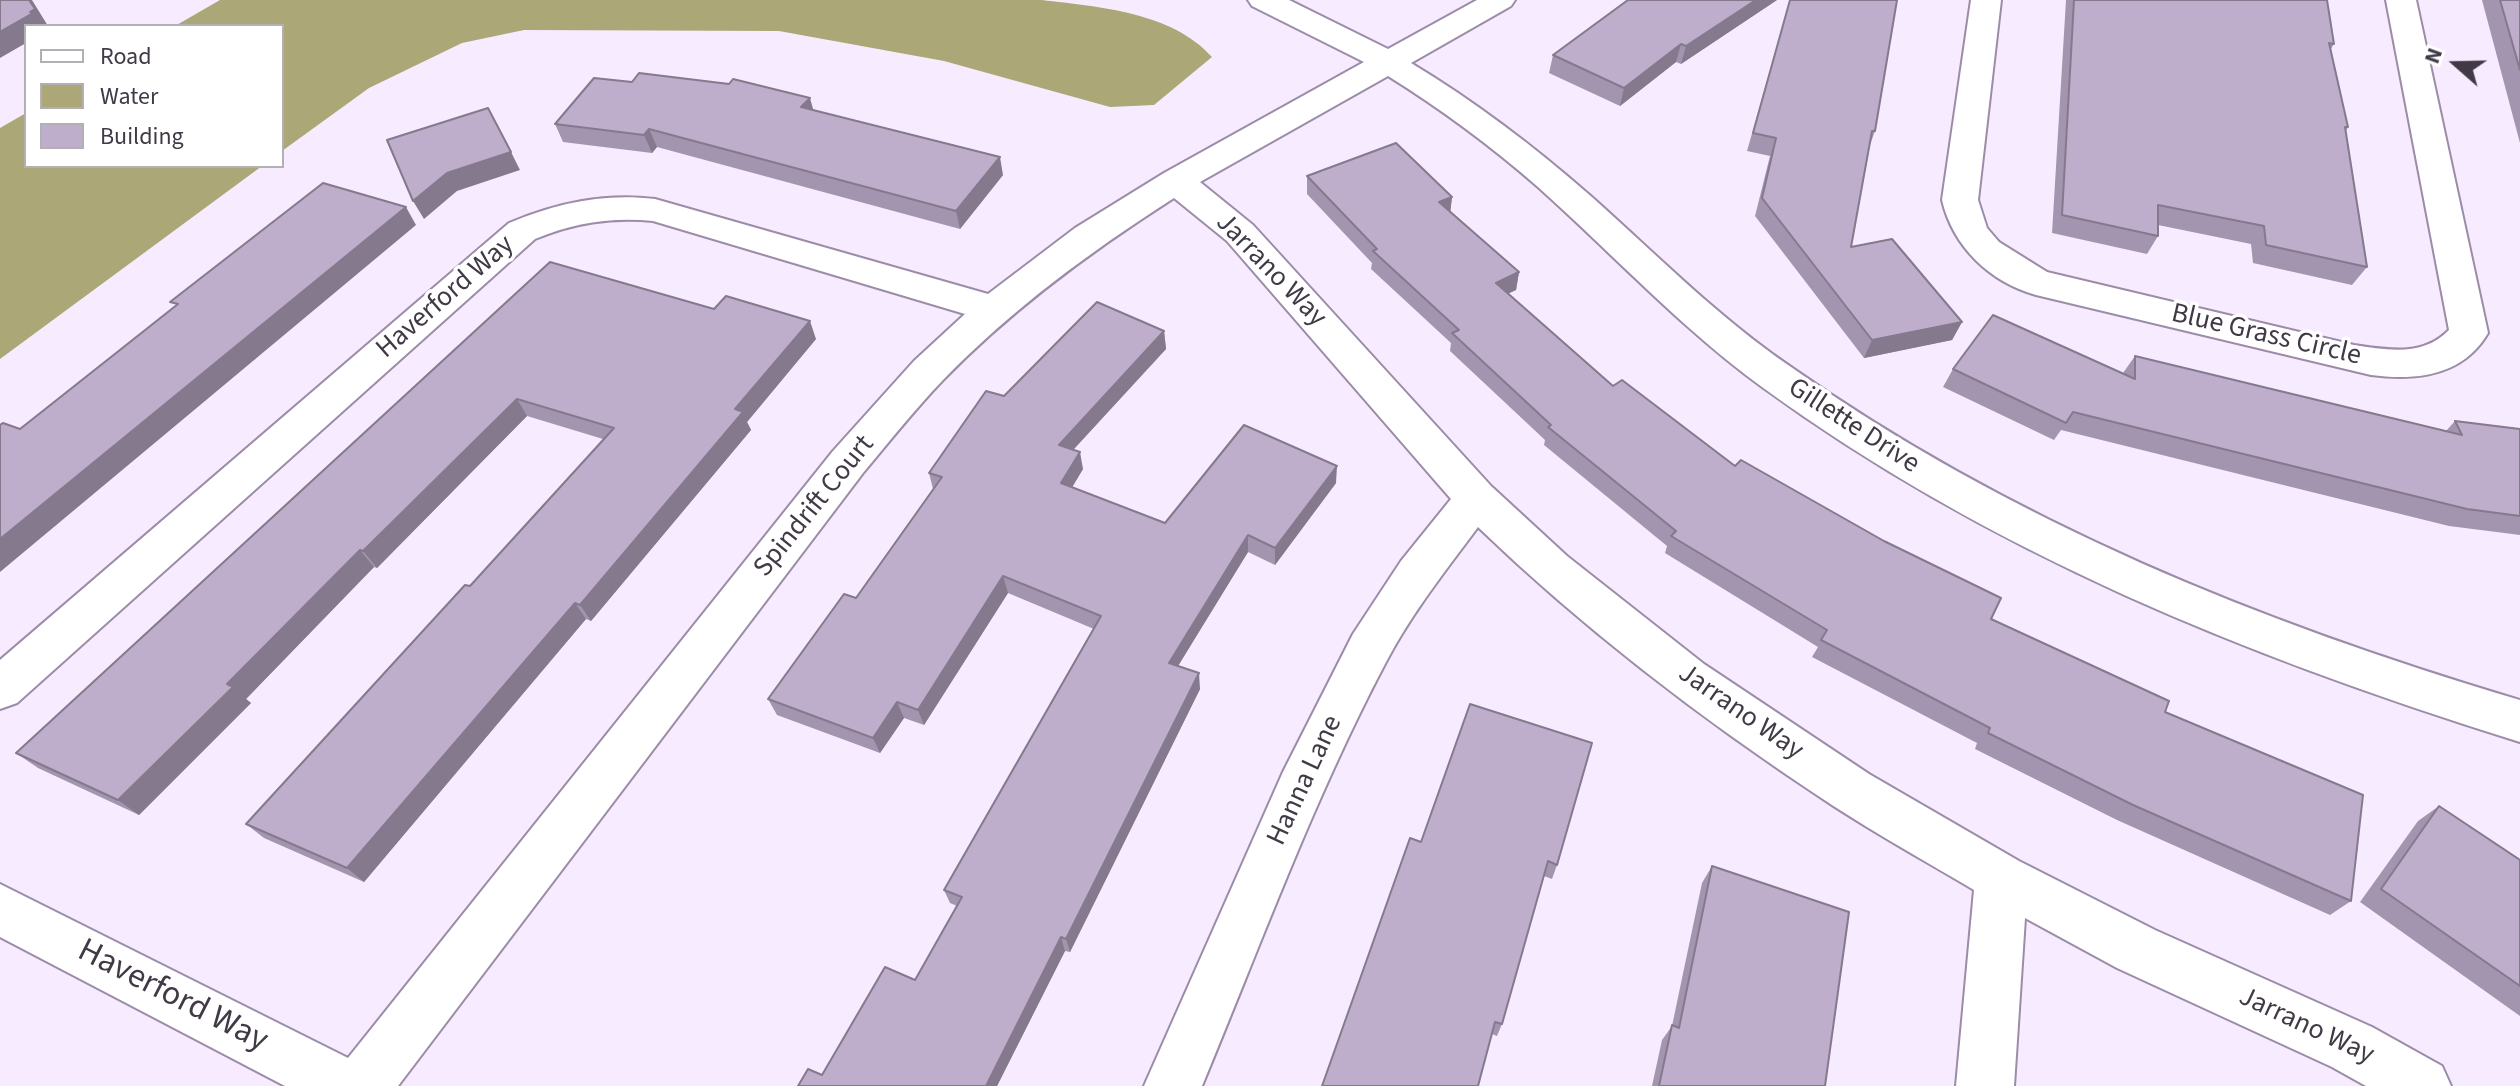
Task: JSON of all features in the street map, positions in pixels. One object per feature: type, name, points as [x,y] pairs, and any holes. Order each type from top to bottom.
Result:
[{"type":"street","name":"Gillette Drive","points":[[1263,0],[1311,20],[1443,95],[1517,151],[1710,324],[1763,367],[1887,452],[2021,528],[2119,577],[2226,623],[2399,686],[2520,721]]},
{"type":"street","name":"Spindrift Court","points":[[362,1086],[848,462],[928,371],[994,309],[1088,236],[1176,181],[1500,0]]},
{"type":"street","name":"Blue Grass Circle","points":[[1986,0],[1960,200],[1964,221],[1979,244],[2003,265],[2036,282],[2354,359],[2394,364],[2430,362],[2455,351],[2469,333],[2401,0]]},
{"type":"street","name":"Jarrano Way","points":[[1176,181],[1240,233],[1476,498],[1551,569],[1687,678],[1851,790],[2001,878],[2136,949],[2352,1047],[2422,1086]]},
{"type":"street","name":"Haverford Way","points":[[0,689],[522,231],[555,216],[590,207],[624,206],[655,210],[994,309]]},
{"type":"street","name":"Hanna Lane","points":[[1173,1086],[1308,772],[1369,648],[1417,574],[1476,498]]},
{"type":"street","points":[[1985,1086],[2001,878]]},
{"type":"street","name":"Haverford Way","points":[[0,909],[344,1086]]},
{"type":"water","points":[[220,0],[1042,0],[1110,9],[1156,21],[1196,42],[1212,57],[1154,105],[1110,107],[944,61],[779,31],[524,30],[462,43],[369,88],[284,150],[284,24],[178,24]]},
{"type":"water","points":[[24,114],[24,168],[259,168],[0,359],[0,128]]},
{"type":"building","points":[[0,0],[29,0],[35,9],[0,32]]},
{"type":"building","points":[[1628,0],[1756,0],[1686,46],[1681,44],[1624,88],[1553,55]]},
{"type":"building","points":[[1790,0],[1897,0],[1851,247],[1892,239],[1962,322],[1872,340],[1762,198],[1776,138],[1753,133]]},
{"type":"building","points":[[2074,0],[2327,0],[2334,44],[2329,43],[2348,127],[2345,127],[2367,267],[2266,245],[2264,226],[2158,205],[2158,236],[2062,215]]},
{"type":"building","points":[[2500,0],[2520,0],[2520,70]]},
{"type":"building","points":[[639,73],[729,84],[733,79],[810,98],[801,107],[1000,157],[956,211],[649,129],[644,135],[555,124],[594,78],[632,82]]},
{"type":"building","points":[[488,108],[511,152],[447,173],[413,201],[387,140]]},
{"type":"building","points":[[1396,143],[1452,197],[1439,202],[1519,272],[1496,283],[1613,386],[1622,380],[1735,466],[1741,460],[1884,541],[2001,598],[1991,619],[2169,701],[2165,712],[2363,795],[2351,901],[2133,805],[1988,733],[1990,728],[1821,640],[1827,630],[1671,536],[1676,531],[1548,427],[1551,425],[1452,333],[1459,330],[1373,251],[1377,249],[1307,176]]},
{"type":"building","points":[[323,183],[406,207],[0,539],[0,425],[3,423],[20,429],[178,304],[170,302]]},
{"type":"building","points":[[550,262],[714,309],[726,296],[810,321],[735,409],[743,412],[580,605],[575,603],[347,868],[246,824],[614,428],[517,399],[363,551],[360,550],[227,684],[233,687],[118,800],[16,753]]},
{"type":"building","points":[[1097,302],[1164,331],[1059,445],[1080,452],[1061,483],[1165,523],[1244,425],[1337,466],[1275,548],[1248,535],[1169,663],[1199,673],[1066,939],[1061,937],[986,1086],[798,1086],[808,1069],[822,1075],[885,967],[915,980],[962,897],[944,890],[1101,616],[1003,576],[918,710],[897,702],[873,738],[768,699],[844,594],[856,598],[942,477],[929,473],[986,391],[1004,396]]},
{"type":"building","points":[[1993,315],[2135,379],[2135,356],[2462,435],[2455,421],[2520,429],[2520,516],[2467,509],[2073,412],[2066,423],[1953,369]]},
{"type":"building","points":[[1470,704],[1592,743],[1557,865],[1548,861],[1502,1024],[1495,1022],[1478,1086],[1322,1086],[1410,838],[1421,842]]},
{"type":"building","points":[[2439,806],[2520,860],[2520,986],[2381,889]]},
{"type":"building","points":[[1712,866],[1849,912],[1825,1086],[1659,1086],[1672,1025],[1679,1028]]}]
